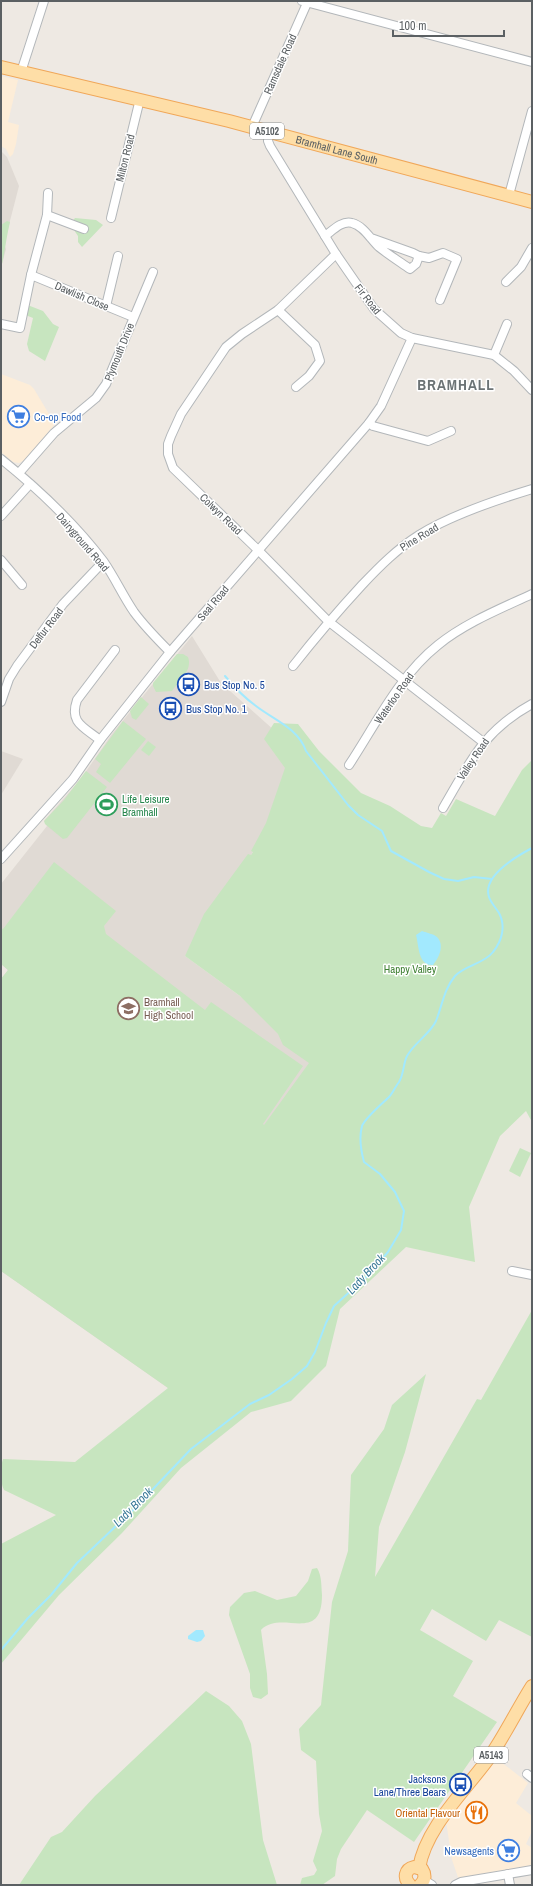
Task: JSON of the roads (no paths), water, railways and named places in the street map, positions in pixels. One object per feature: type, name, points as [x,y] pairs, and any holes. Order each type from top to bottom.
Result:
[{"type":"main road","name":"Bramhall Lane South","points":[[1,67],[252,127],[532,202]]},
{"type":"main road","name":"A5143","points":[[419,1868],[425,1848],[435,1830],[491,1754],[532,1686]]},
{"type":"main road","points":[[406,1884],[405,1877],[408,1870],[412,1867],[419,1868],[424,1872],[425,1884]]},
{"type":"street","points":[[21,72],[44,1]]},
{"type":"street","points":[[306,1],[532,62]]},
{"type":"street","name":"Ramsdale Road","points":[[252,127],[306,1]]},
{"type":"street","name":"Milton Road","points":[[111,218],[140,99]]},
{"type":"street","points":[[509,195],[532,111]]},
{"type":"street","name":"Fir Road","points":[[268,132],[268,141],[270,146],[324,236],[374,309],[401,333],[412,338],[494,355],[505,362],[532,390]]},
{"type":"street","points":[[1,324],[20,328],[31,275],[47,216],[48,193]]},
{"type":"street","points":[[47,216],[84,229]]},
{"type":"street","points":[[324,236],[343,223],[352,223],[363,229],[379,247],[410,269],[416,264],[419,256]]},
{"type":"street","points":[[370,238],[419,256],[429,258],[443,253],[457,258],[440,300]]},
{"type":"street","points":[[506,282],[521,267],[532,248]]},
{"type":"street","name":"Colwyn Road","points":[[336,254],[278,310],[242,334],[226,347],[181,414],[169,440],[169,459],[173,468],[258,550],[328,621],[483,742]]},
{"type":"street","points":[[106,306],[118,256]]},
{"type":"street","name":"Plymouth Drive","points":[[19,473],[54,433],[96,398],[106,384],[153,272]]},
{"type":"street","name":"Dawlish Close","points":[[31,275],[133,317]]},
{"type":"street","points":[[278,310],[315,345],[320,361],[309,376],[296,387]]},
{"type":"street","points":[[494,355],[507,324]]},
{"type":"street","name":"Seal Road","points":[[1,859],[73,779],[100,740],[170,652],[369,423],[381,406],[412,338]]},
{"type":"street","points":[[369,423],[373,426],[428,441],[451,431]]},
{"type":"street","name":"Dairyground Road","points":[[1,459],[19,473],[70,523],[103,562],[133,611],[151,633],[170,652]]},
{"type":"street","points":[[1,516],[30,484]]},
{"type":"street","name":"Pine Road","points":[[293,666],[328,621],[393,553],[420,534],[447,521],[501,499],[532,489]]},
{"type":"street","points":[[1,560],[22,586]]},
{"type":"street","name":"Delfur Road","points":[[1,702],[9,679],[17,666],[63,604],[103,562]]},
{"type":"street","name":"Waterloo Road","points":[[349,765],[404,681],[438,645],[450,636],[490,613],[532,594]]},
{"type":"street","points":[[100,740],[76,721],[74,707],[77,700],[115,650]]},
{"type":"street","name":"Valley Road","points":[[443,808],[483,742],[513,716],[532,704]]},
{"type":"street","points":[[512,1271],[532,1275]]},
{"type":"street","points":[[454,1885],[460,1882],[532,1870]]},
{"type":"street","points":[[508,1874],[510,1885]]},
{"type":"water","points":[[422,931],[436,936],[441,944],[439,955],[433,965],[424,962],[420,954],[416,935]]},
{"type":"water","points":[[196,1630],[203,1630],[205,1636],[201,1641],[197,1642],[188,1639],[188,1636]]},
{"type":"waterway","points":[[225,676],[248,699],[285,725],[297,736],[306,751],[348,805],[358,815],[382,831],[391,851],[444,879],[458,881],[474,877],[492,879]]},
{"type":"waterway","name":"Lady Brook","points":[[1,1650],[28,1618],[51,1595],[77,1563],[135,1508],[191,1449],[250,1404],[269,1395],[292,1379],[307,1366],[315,1352],[334,1306],[366,1277],[388,1252],[401,1230],[404,1211],[395,1192],[380,1174],[364,1162],[361,1144],[362,1126],[370,1115],[390,1095],[399,1082],[410,1051],[436,1021],[451,981],[459,972],[485,959],[496,948],[501,938],[503,928],[499,913],[489,897],[488,889],[496,874],[502,868],[510,861],[532,848]]},
{"type":"place","name":"Co-op Food","points":[[18,417]]},
{"type":"place","name":"Bus Stop No. 5","points":[[189,685]]},
{"type":"place","name":"Bus Stop No. 1","points":[[170,709]]},
{"type":"place","name":"Life Leisure Bramhall","points":[[106,805]]},
{"type":"place","name":"Bramhall High School","points":[[128,1008]]},
{"type":"place","name":"Jacksons Lane/Three Bears","points":[[461,1785]]},
{"type":"place","name":"Oriental Flavour","points":[[476,1813]]},
{"type":"place","name":"Newsagents","points":[[509,1851]]},
{"type":"district","name":"BRAMHALL","points":[[456,384]]},
{"type":"park label","name":"Happy Valley","points":[[410,969]]}]
